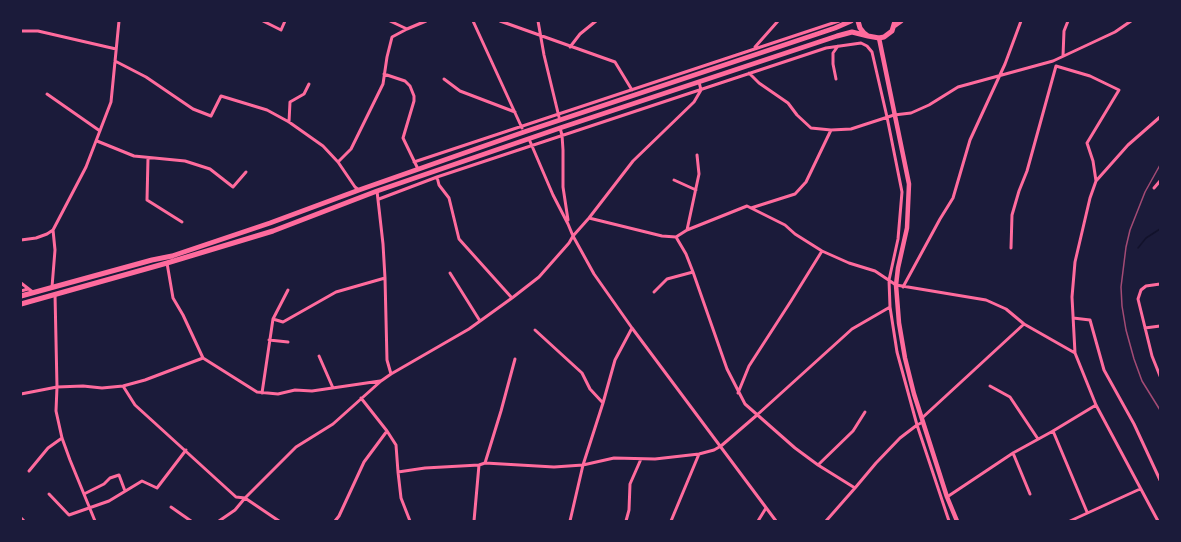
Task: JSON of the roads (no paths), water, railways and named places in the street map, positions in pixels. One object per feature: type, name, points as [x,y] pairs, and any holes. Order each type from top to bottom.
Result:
[{"type":"main road","points":[[21,296],[152,260],[172,256],[270,223],[524,132],[559,117],[851,21]]},
{"type":"main road","points":[[858,21],[860,28],[868,36]]},
{"type":"main road","points":[[21,304],[168,263],[273,231],[377,191],[560,128],[837,36],[852,32],[879,38],[888,34],[895,24],[901,21]]},
{"type":"main road","points":[[879,38],[908,184],[908,228],[898,268],[896,285],[899,323],[905,358],[922,420],[947,497],[957,521]]},
{"type":"street","points":[[21,240],[36,238],[53,230],[86,167],[111,102],[119,21]]},
{"type":"street","points":[[263,21],[281,30],[285,21]]},
{"type":"street","points":[[390,21],[408,29]]},
{"type":"street","points":[[338,162],[351,148],[383,84],[392,38],[426,21]]},
{"type":"street","points":[[473,21],[524,132]]},
{"type":"street","points":[[500,21],[615,62],[632,90]]},
{"type":"street","points":[[538,21],[539,36],[559,117]]},
{"type":"street","points":[[570,47],[580,34],[596,21]]},
{"type":"street","points":[[754,49],[778,21]]},
{"type":"street","points":[[414,162],[521,127],[559,117],[632,90],[754,49],[821,30],[839,21]]},
{"type":"street","points":[[903,286],[953,198],[970,140],[1021,21]]},
{"type":"street","points":[[1063,56],[1064,31],[1068,21]]},
{"type":"street","points":[[749,74],[759,83],[788,103],[797,115],[811,128],[851,130],[894,114],[911,113],[929,105],[958,87],[1053,61],[1115,32],[1130,21]]},
{"type":"street","points":[[21,31],[38,31],[116,50]]},
{"type":"street","points":[[379,199],[437,177],[826,48],[861,43],[868,46],[872,52],[902,192],[898,239],[890,280],[890,307],[897,352],[917,425],[949,521]]},
{"type":"street","points":[[836,79],[833,64],[833,53],[838,46]]},
{"type":"street","points":[[778,56],[780,63]]},
{"type":"street","points":[[115,61],[146,77],[193,109],[211,116],[221,96],[267,110],[288,122],[323,146],[338,162],[355,187],[359,190]]},
{"type":"street","points":[[1053,61],[1056,66],[1090,76],[1119,90],[1087,143],[1093,161],[1096,181]]},
{"type":"street","points":[[1011,248],[1012,215],[1019,190],[1027,171],[1056,66]]},
{"type":"street","points":[[384,74],[405,81],[410,86],[414,96],[414,101],[403,138],[418,169]]},
{"type":"street","points":[[444,78],[460,91],[515,112]]},
{"type":"street","points":[[219,521],[235,510],[296,447],[333,424],[390,374],[480,321],[539,277],[569,243],[633,161],[694,102],[701,90],[699,82]]},
{"type":"street","points":[[288,122],[290,102],[304,94],[309,84]]},
{"type":"street","points":[[47,94],[100,132]]},
{"type":"street","points":[[1158,521],[1096,405],[1075,353],[1072,297],[1075,262],[1090,198],[1096,181],[1128,145],[1160,117]]},
{"type":"street","points":[[560,128],[563,150],[563,188],[568,224]]},
{"type":"street","points":[[752,208],[796,194],[806,182],[831,130]]},
{"type":"street","points":[[529,139],[553,195],[594,274],[632,328],[776,521]]},
{"type":"street","points":[[97,141],[134,156],[185,161],[210,169],[233,187],[246,172]]},
{"type":"street","points":[[687,230],[699,174],[697,155]]},
{"type":"street","points":[[148,158],[147,200],[182,222]]},
{"type":"street","points":[[437,177],[439,185],[449,198],[459,239],[512,298]]},
{"type":"street","points":[[674,180],[696,190]]},
{"type":"street","points":[[1154,188],[1160,181]]},
{"type":"street","points":[[377,191],[379,199],[385,278],[387,360],[390,374]]},
{"type":"street","points":[[589,218],[662,236],[676,237],[687,230],[748,206],[785,225],[795,234],[822,251],[849,263],[875,270],[896,285],[986,300],[1006,309],[1024,324],[1075,353]]},
{"type":"street","points":[[52,288],[55,267],[53,230]]},
{"type":"street","points":[[676,237],[686,254],[693,272],[727,369],[745,404],[795,448],[818,465],[855,488]]},
{"type":"street","points":[[738,393],[749,366],[792,301],[822,251]]},
{"type":"street","points":[[168,263],[173,298],[183,315],[203,358],[257,392],[278,394],[295,390],[312,391],[381,381]]},
{"type":"street","points":[[654,292],[667,279],[693,272]]},
{"type":"street","points":[[450,273],[480,321]]},
{"type":"street","points":[[272,319],[283,322],[336,292],[385,278]]},
{"type":"street","points":[[21,284],[34,292]]},
{"type":"street","points":[[1160,284],[1146,286],[1141,290],[1138,299],[1152,356],[1160,374]]},
{"type":"street","points":[[21,291],[28,289]]},
{"type":"street","points":[[262,392],[272,319],[288,290]]},
{"type":"street","points":[[55,294],[57,387],[56,411],[62,438],[95,521]]},
{"type":"street","points":[[398,472],[425,468],[479,465],[484,463],[554,467],[583,465],[614,458],[655,459],[699,454],[714,450],[721,446],[757,415],[852,329],[890,307]]},
{"type":"street","points":[[1073,318],[1090,320],[1104,370],[1134,424],[1160,480]]},
{"type":"street","points":[[826,521],[876,463],[900,438],[917,425],[1024,324]]},
{"type":"street","points":[[1145,328],[1160,326]]},
{"type":"street","points":[[570,521],[583,465],[615,360],[632,328]]},
{"type":"street","points":[[535,330],[582,373],[590,389],[603,402]]},
{"type":"street","points":[[269,340],[288,342]]},
{"type":"street","points":[[319,356],[333,388]]},
{"type":"street","points":[[21,394],[57,387],[83,386],[102,388],[123,386],[145,380],[203,358]]},
{"type":"street","points":[[484,463],[501,412],[515,359]]},
{"type":"street","points":[[123,386],[136,405],[236,497],[245,498],[279,521]]},
{"type":"street","points":[[990,386],[1010,397],[1038,439]]},
{"type":"street","points":[[361,398],[396,445],[401,498],[410,521]]},
{"type":"street","points":[[947,497],[1013,452],[1053,432],[1096,405]]},
{"type":"street","points":[[818,465],[853,431],[865,412]]},
{"type":"street","points":[[335,521],[339,516],[364,462],[387,431]]},
{"type":"street","points":[[1053,432],[1087,512]]},
{"type":"street","points":[[29,471],[48,448],[62,438]]},
{"type":"street","points":[[49,494],[69,515],[109,501],[142,481],[157,488],[186,450]]},
{"type":"street","points":[[1013,452],[1030,494]]},
{"type":"street","points":[[671,521],[699,454]]},
{"type":"street","points":[[626,521],[629,510],[630,484],[641,459]]},
{"type":"street","points":[[474,521],[479,465]]},
{"type":"street","points":[[84,494],[104,484],[110,478],[119,475],[125,491]]},
{"type":"street","points":[[1070,521],[1140,489]]},
{"type":"street","points":[[171,507],[191,521]]},
{"type":"street","points":[[758,521],[766,508]]},
{"type":"street","points":[[21,518],[24,521]]},
{"type":"waterway","points":[[1138,248],[1146,238],[1160,229]]},
{"type":"railway","points":[[1160,165],[1145,192],[1130,230],[1126,247],[1121,287],[1122,306],[1126,330],[1134,359],[1142,381],[1160,410]]}]
